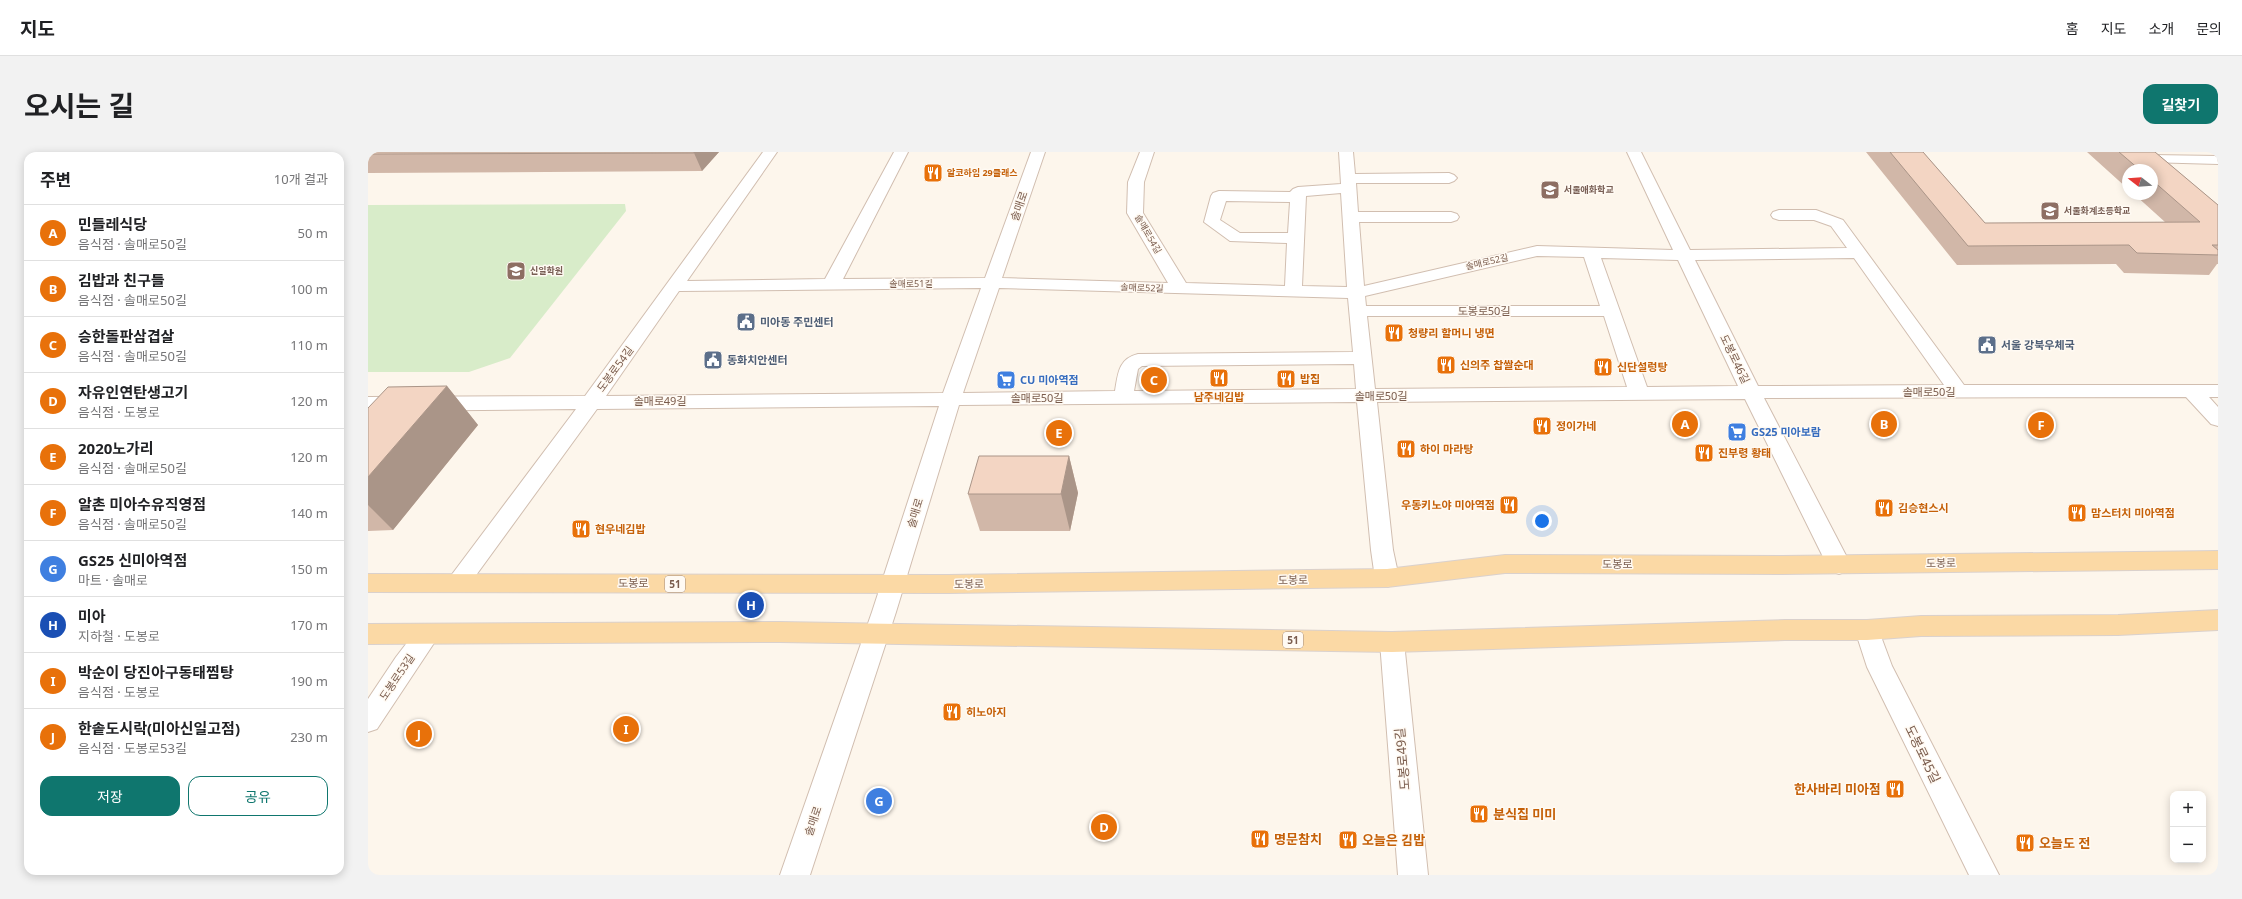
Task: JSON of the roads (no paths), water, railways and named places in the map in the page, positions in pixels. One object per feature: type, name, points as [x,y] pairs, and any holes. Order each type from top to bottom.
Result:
[{"type":"main road","name":"도봉로","points":[[368,582],[893,584],[1387,578],[1505,564],[1838,565],[2218,560]]},
{"type":"main road","name":"51","points":[[368,634],[780,632],[1355,640],[1392,642],[1785,630],[1867,630],[1921,626],[2118,625],[2218,620]]},
{"type":"street","name":"도봉로54길","points":[[458,583],[591,402],[770,152]]},
{"type":"street","points":[[830,285],[901,152]]},
{"type":"street","name":"솔매로","points":[[795,875],[893,584],[951,399],[1038,152]]},
{"type":"street","name":"솔매로54길","points":[[1147,152],[1136,182],[1135,214],[1181,289]]},
{"type":"street","points":[[1346,152],[1357,302],[1368,396],[1382,550],[1387,578]]},
{"type":"street","name":"도봉로46길","points":[[1634,152],[1751,392],[1838,565]]},
{"type":"street","points":[[2148,155],[2218,160]]},
{"type":"street","points":[[2148,155],[2171,174]]},
{"type":"street","points":[[1293,292],[1298,192],[1348,184],[1362,177],[1449,178]]},
{"type":"street","points":[[1296,238],[1236,238],[1212,222],[1219,196],[1298,197]]},
{"type":"street","points":[[1779,215],[1816,215],[1837,223],[1959,392]]},
{"type":"street","points":[[1350,217],[1451,217]]},
{"type":"street","name":"솔매로52길","points":[[992,283],[1293,292],[1357,302],[1537,251],[1684,255],[1860,253]]},
{"type":"street","points":[[1591,252],[1639,393]]},
{"type":"street","name":"솔매로51길","points":[[674,286],[992,283]]},
{"type":"street","name":"도봉로50길","points":[[1357,302],[1611,311]]},
{"type":"street","points":[[1123,398],[1129,366],[1138,360],[1363,358]]},
{"type":"street","points":[[2191,391],[2218,418]]},
{"type":"street","name":"솔매로50길","points":[[951,399],[1751,392],[2218,391]]},
{"type":"street","name":"솔매로49길","points":[[368,404],[951,399]]},
{"type":"street","name":"도봉로45길","points":[[1867,630],[1880,667],[1984,875]]},
{"type":"street","name":"도봉로53길","points":[[368,721],[405,664],[428,634]]},
{"type":"street","name":"도봉로49길","points":[[1392,642],[1413,875]]},
{"type":"place","name":"알코하임 29클래스","points":[[933,173]]},
{"type":"place","name":"서울애화학교","points":[[1550,190]]},
{"type":"place","name":"서울화계초등학교","points":[[2050,211]]},
{"type":"place","name":"신일학원","points":[[516,271]]},
{"type":"place","name":"미아동 주민센터","points":[[746,322]]},
{"type":"place","name":"청량리 할머니 냉면","points":[[1394,333]]},
{"type":"place","name":"서울 강북우체국","points":[[1987,345]]},
{"type":"place","name":"동화치안센터","points":[[713,360]]},
{"type":"place","name":"신의주 찹쌀순대","points":[[1446,365]]},
{"type":"place","name":"신단설렁탕","points":[[1603,367]]},
{"type":"place","name":"남주네김밥","points":[[1219,378]]},
{"type":"place","name":"밥집","points":[[1286,379]]},
{"type":"place","name":"CU 미아역점","points":[[1006,380]]},
{"type":"place","name":"승한돌판삼겹살","points":[[1154,380]]},
{"type":"place","name":"민들레식당","points":[[1685,424]]},
{"type":"place","name":"김밥과 친구들","points":[[1884,424]]},
{"type":"place","name":"알촌 미아수유직영점","points":[[2041,425]]},
{"type":"place","name":"정이가네","points":[[1542,426]]},
{"type":"place","name":"GS25 미아보람","points":[[1737,432]]},
{"type":"place","name":"2020노가리","points":[[1059,433]]},
{"type":"place","name":"하이 마라탕","points":[[1406,449]]},
{"type":"place","name":"진부령 황태","points":[[1704,453]]},
{"type":"place","name":"우동키노야 미아역점","points":[[1509,505]]},
{"type":"place","name":"김승현스시","points":[[1884,508]]},
{"type":"place","name":"맘스터치 미아역점","points":[[2077,513]]},
{"type":"place","name":"현우네김밥","points":[[581,529]]},
{"type":"place","name":"미아","points":[[751,605]]},
{"type":"place","name":"히노아지","points":[[952,712]]},
{"type":"place","name":"박순이 당진아구동태찜탕","points":[[626,729]]},
{"type":"place","name":"한솥도시락(미아신일고점)","points":[[419,734]]},
{"type":"place","name":"한사바리 미아점","points":[[1895,789]]},
{"type":"place","name":"GS25 신미아역점","points":[[879,801]]},
{"type":"place","name":"분식집 미미","points":[[1479,814]]},
{"type":"place","name":"자유인연탄생고기","points":[[1104,827]]},
{"type":"place","name":"명문참치","points":[[1260,839]]},
{"type":"place","name":"오늘은 김밥","points":[[1348,840]]},
{"type":"place","name":"오늘도 전","points":[[2025,843]]}]
